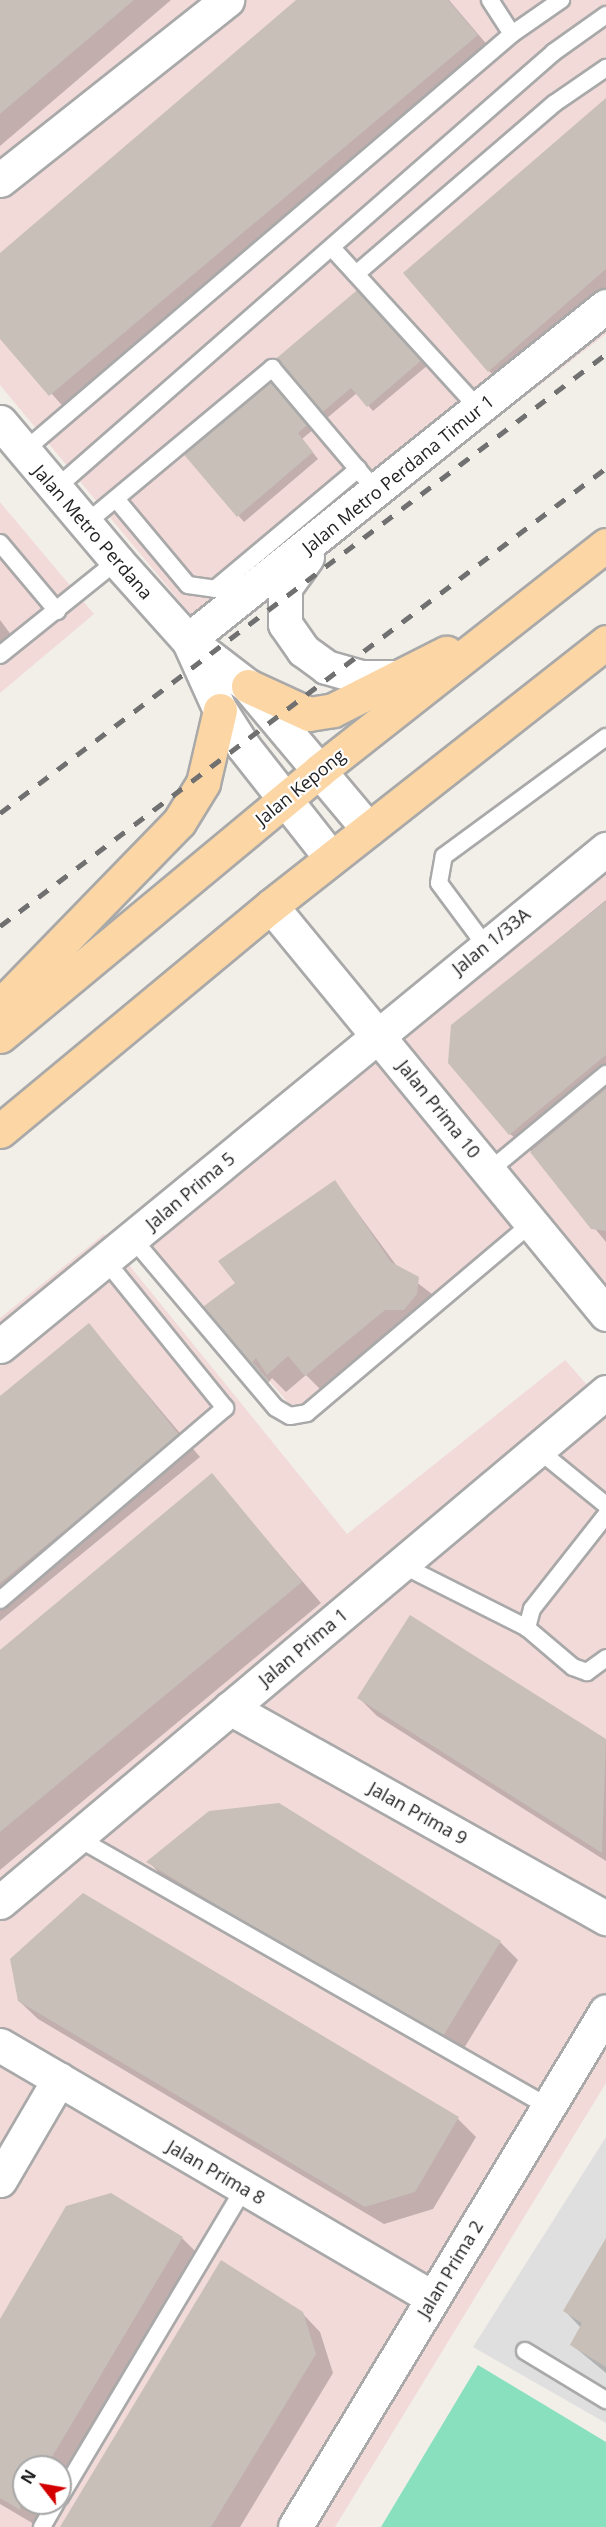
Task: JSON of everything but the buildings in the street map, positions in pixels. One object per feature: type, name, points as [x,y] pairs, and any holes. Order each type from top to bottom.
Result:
[{"type":"main road","name":"Jalan Kepong","points":[[0,1036],[320,770],[606,545]]},
{"type":"main road","points":[[248,686],[309,714],[333,710],[517,617]]},
{"type":"main road","points":[[0,1131],[271,906],[605,644]]},
{"type":"main road","points":[[0,1006],[179,822],[203,783],[220,710]]},
{"type":"street","points":[[0,180],[227,0]]},
{"type":"street","name":"Jalan Metro Perdana Timur 1","points":[[188,640],[321,538],[367,481],[478,408],[606,306]]},
{"type":"street","name":"Jalan Metro Perdana","points":[[0,422],[85,524],[188,640],[248,686],[368,829]]},
{"type":"street","points":[[321,538],[285,587],[285,624],[303,650],[326,667],[361,677],[399,677]]},
{"type":"street","name":"Jalan Metro Perdana","points":[[188,640],[220,710],[284,800],[331,858]]},
{"type":"street","name":"Jalan 1/33A","points":[[376,1033],[606,849]]},
{"type":"street","name":"Jalan Prima 10","points":[[271,906],[606,1314]]},
{"type":"street","name":"Jalan Prima 5","points":[[0,1346],[134,1239],[376,1033]]},
{"type":"street","name":"Jalan Prima 1","points":[[0,1902],[536,1448],[606,1392]]},
{"type":"street","name":"Jalan Prima 9","points":[[230,1708],[606,1918]]},
{"type":"street","name":"Jalan Prima 2","points":[[295,2527],[606,2011]]},
{"type":"street","name":"Jalan Prima 8","points":[[0,2045],[433,2298]]},
{"type":"street","points":[[0,2180],[59,2079]]},
{"type":"lane","points":[[490,0],[512,34]]},
{"type":"lane","points":[[24,451],[512,34],[561,0]]},
{"type":"lane","points":[[55,489],[333,249],[554,52],[606,15]]},
{"type":"lane","points":[[356,274],[555,103],[606,68]]},
{"type":"lane","points":[[333,249],[478,408]]},
{"type":"lane","points":[[85,524],[116,498],[272,368],[367,481],[215,589],[188,585],[116,498]]},
{"type":"lane","points":[[0,543],[57,611]]},
{"type":"lane","points":[[0,655],[117,561]]},
{"type":"lane","points":[[485,945],[439,883],[444,856],[606,737]]},
{"type":"lane","points":[[489,1171],[606,1074]]},
{"type":"lane","points":[[134,1239],[276,1408],[290,1416],[307,1413],[532,1223]]},
{"type":"lane","points":[[0,1600],[225,1408],[106,1261]]},
{"type":"lane","points":[[536,1448],[606,1505]]},
{"type":"lane","points":[[527,1628],[532,1610],[606,1515]]},
{"type":"lane","points":[[400,1564],[527,1628],[573,1667],[587,1672],[606,1658]]},
{"type":"lane","points":[[76,1837],[549,2107]]},
{"type":"lane","points":[[72,2477],[244,2188]]},
{"type":"lane","points":[[525,2351],[606,2400]]},
{"type":"shaded area","points":[[0,0],[606,0],[606,334],[210,638],[0,385]]},
{"type":"shaded area","points":[[0,502],[94,614],[0,693]]},
{"type":"shaded area","points":[[606,866],[606,1292],[535,1207],[303,1404],[290,1405],[150,1244]]},
{"type":"shaded area","points":[[104,1234],[347,1534],[565,1360],[606,1406],[606,2083],[335,2527],[0,2527],[0,1318]]},
{"type":"shaded area","points":[[606,2137],[606,2423],[473,2347]]},
{"type":"green space","points":[[478,2365],[606,2442],[606,2527],[381,2527]]},
{"type":"railway","points":[[0,813],[606,354]]},
{"type":"railway","points":[[0,926],[606,468]]}]
